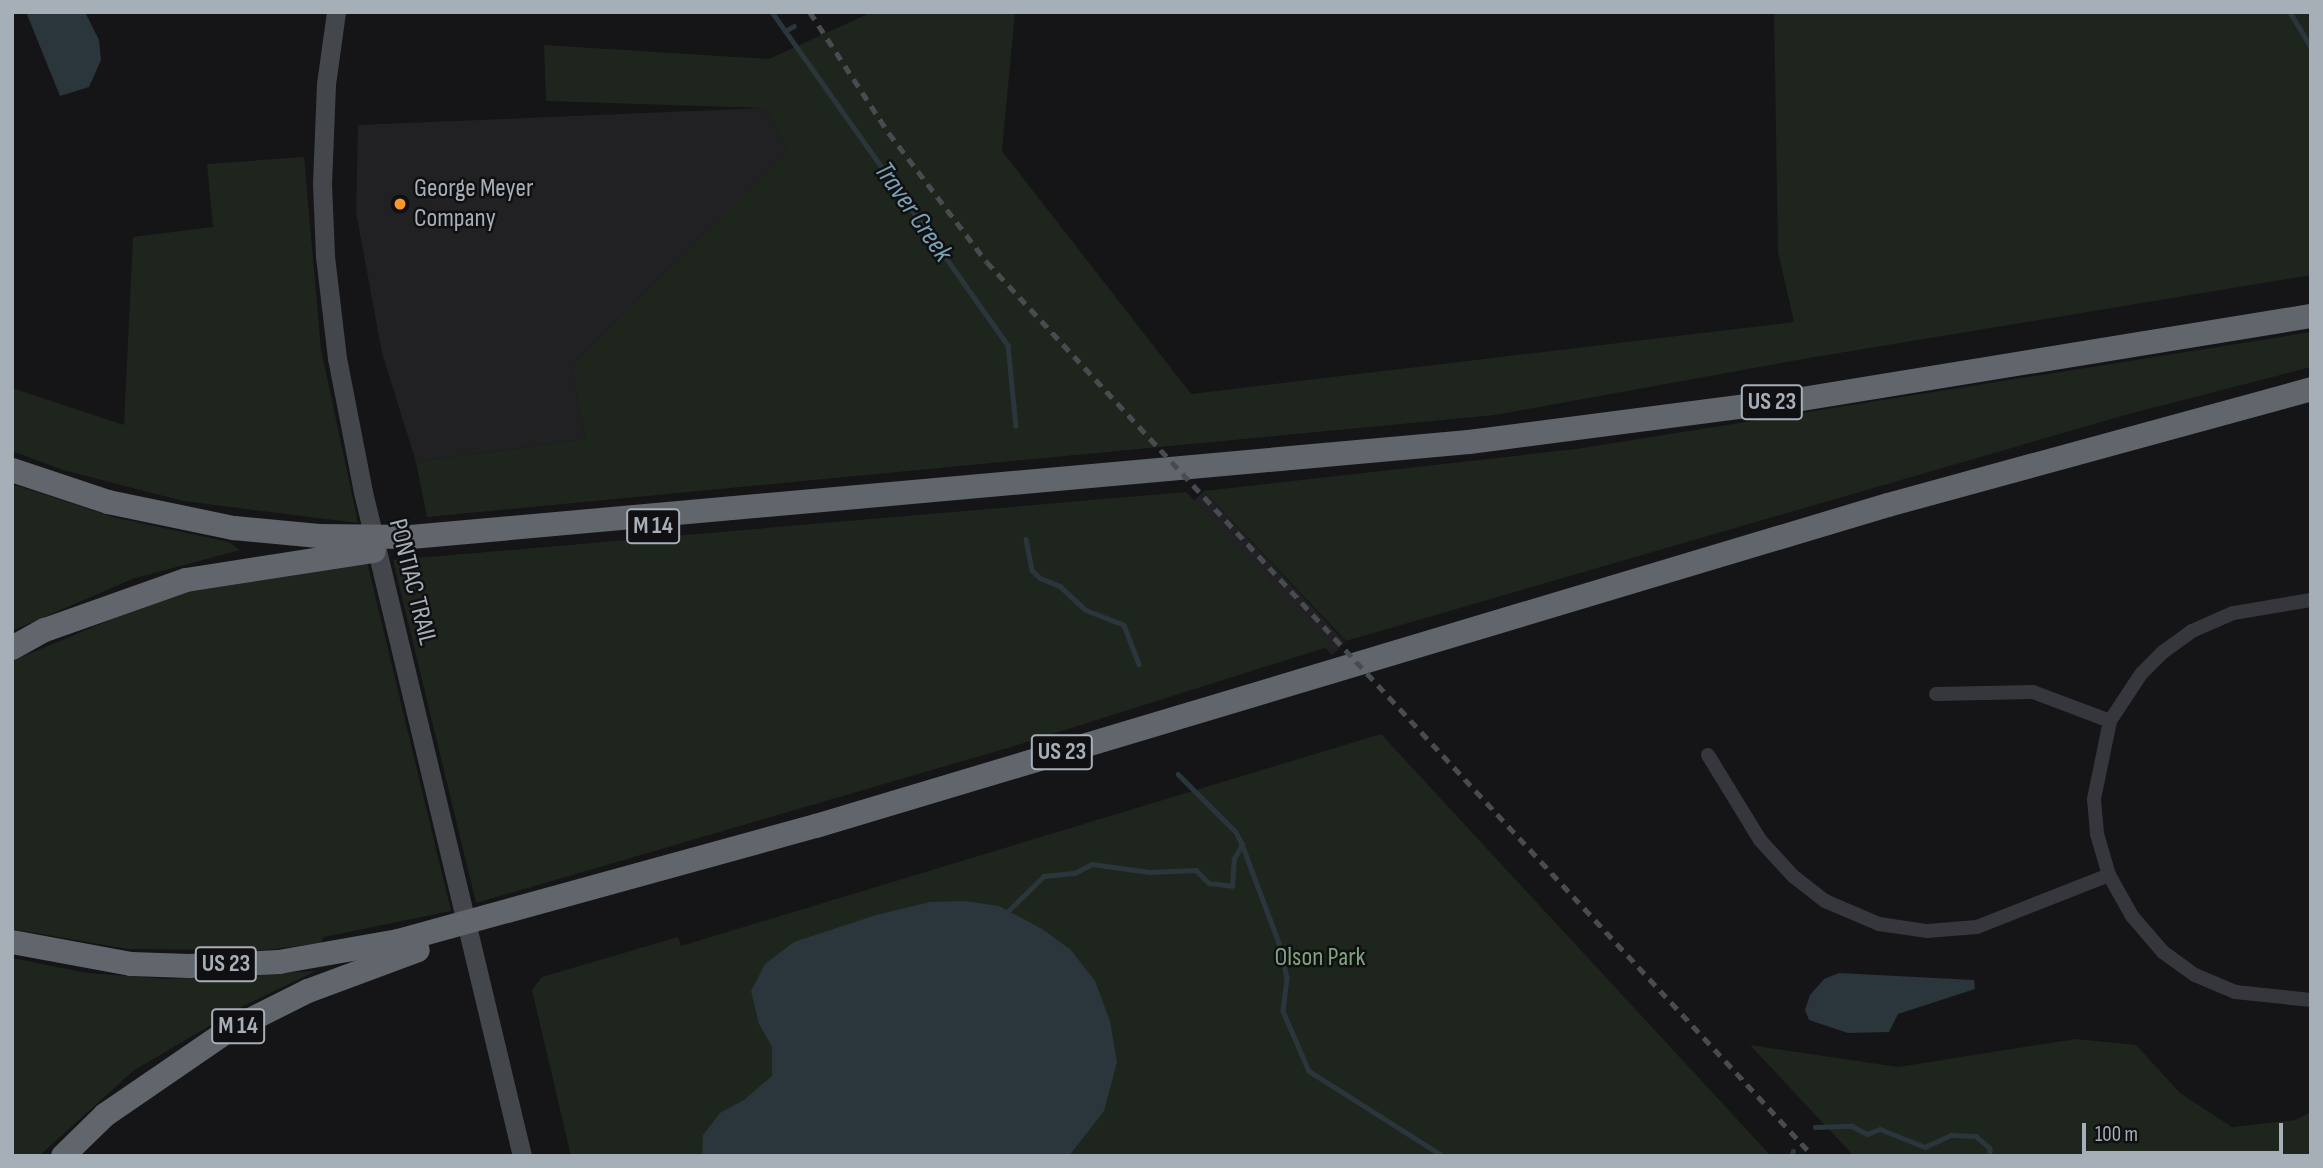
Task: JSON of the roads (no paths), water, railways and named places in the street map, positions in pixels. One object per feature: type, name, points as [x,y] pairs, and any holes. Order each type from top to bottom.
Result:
[{"type":"highway","name":"US 23","points":[[12,470],[108,502],[173,517],[319,536],[411,537],[893,497],[1469,442],[1801,399],[2311,316]]},
{"type":"highway","name":"US 23","points":[[12,942],[131,964],[279,962],[398,940],[816,826],[1400,649],[2100,444],[2311,389]]},
{"type":"highway","name":"M 14","points":[[12,648],[45,630],[121,600],[186,580],[251,567],[358,552],[720,521],[893,497]]},
{"type":"highway","name":"M 14","points":[[63,1156],[105,1115],[163,1072],[226,1032],[308,991],[407,954],[630,889],[816,826]]},
{"type":"main road","name":"PONTIAC TRAIL","points":[[336,12],[324,121],[323,233],[335,347],[363,492],[522,1156]]},
{"type":"street","points":[[2311,600],[2245,610],[2192,631],[2141,674],[2110,721],[2094,799],[2097,834],[2109,876],[2143,930],[2181,966],[2235,992],[2273,1000],[2311,1000]]},
{"type":"street","points":[[1936,694],[2033,692],[2110,721]]},
{"type":"street","points":[[1708,755],[1760,840],[1793,876],[1825,901],[1879,924],[1927,931],[1978,927],[2109,876]]},
{"type":"waterway","name":"Traver Creek","points":[[772,12],[1008,345],[1016,426]]},
{"type":"waterway","points":[[2290,12],[2311,47]]},
{"type":"waterway","points":[[785,31],[794,26]]},
{"type":"waterway","name":"Traver Creek","points":[[1026,539],[1032,570],[1040,578],[1060,586],[1086,610],[1124,625],[1139,664]]},
{"type":"waterway","name":"Traver Creek","points":[[1178,774],[1236,832],[1242,844],[1279,943],[1287,978],[1283,1011],[1309,1071],[1443,1156]]},
{"type":"waterway","points":[[1008,911],[1044,876],[1075,873],[1092,864],[1150,872],[1196,870],[1209,883],[1232,886],[1234,859],[1242,844]]},
{"type":"waterway","name":"Traver Creek","points":[[1815,1127],[1852,1126],[1867,1134],[1880,1129],[1925,1147],[1951,1135],[1976,1136],[1990,1148],[1990,1156]]},
{"type":"waterway","name":"Traver Creek","points":[[1791,1156],[1793,1151]]},
{"type":"railway","points":[[810,12],[889,133],[987,262],[1813,1156]]},
{"type":"place","name":"George Meyer Company","points":[[400,204]]},
{"type":"park label","name":"Olson Park","points":[[1320,958]]}]
